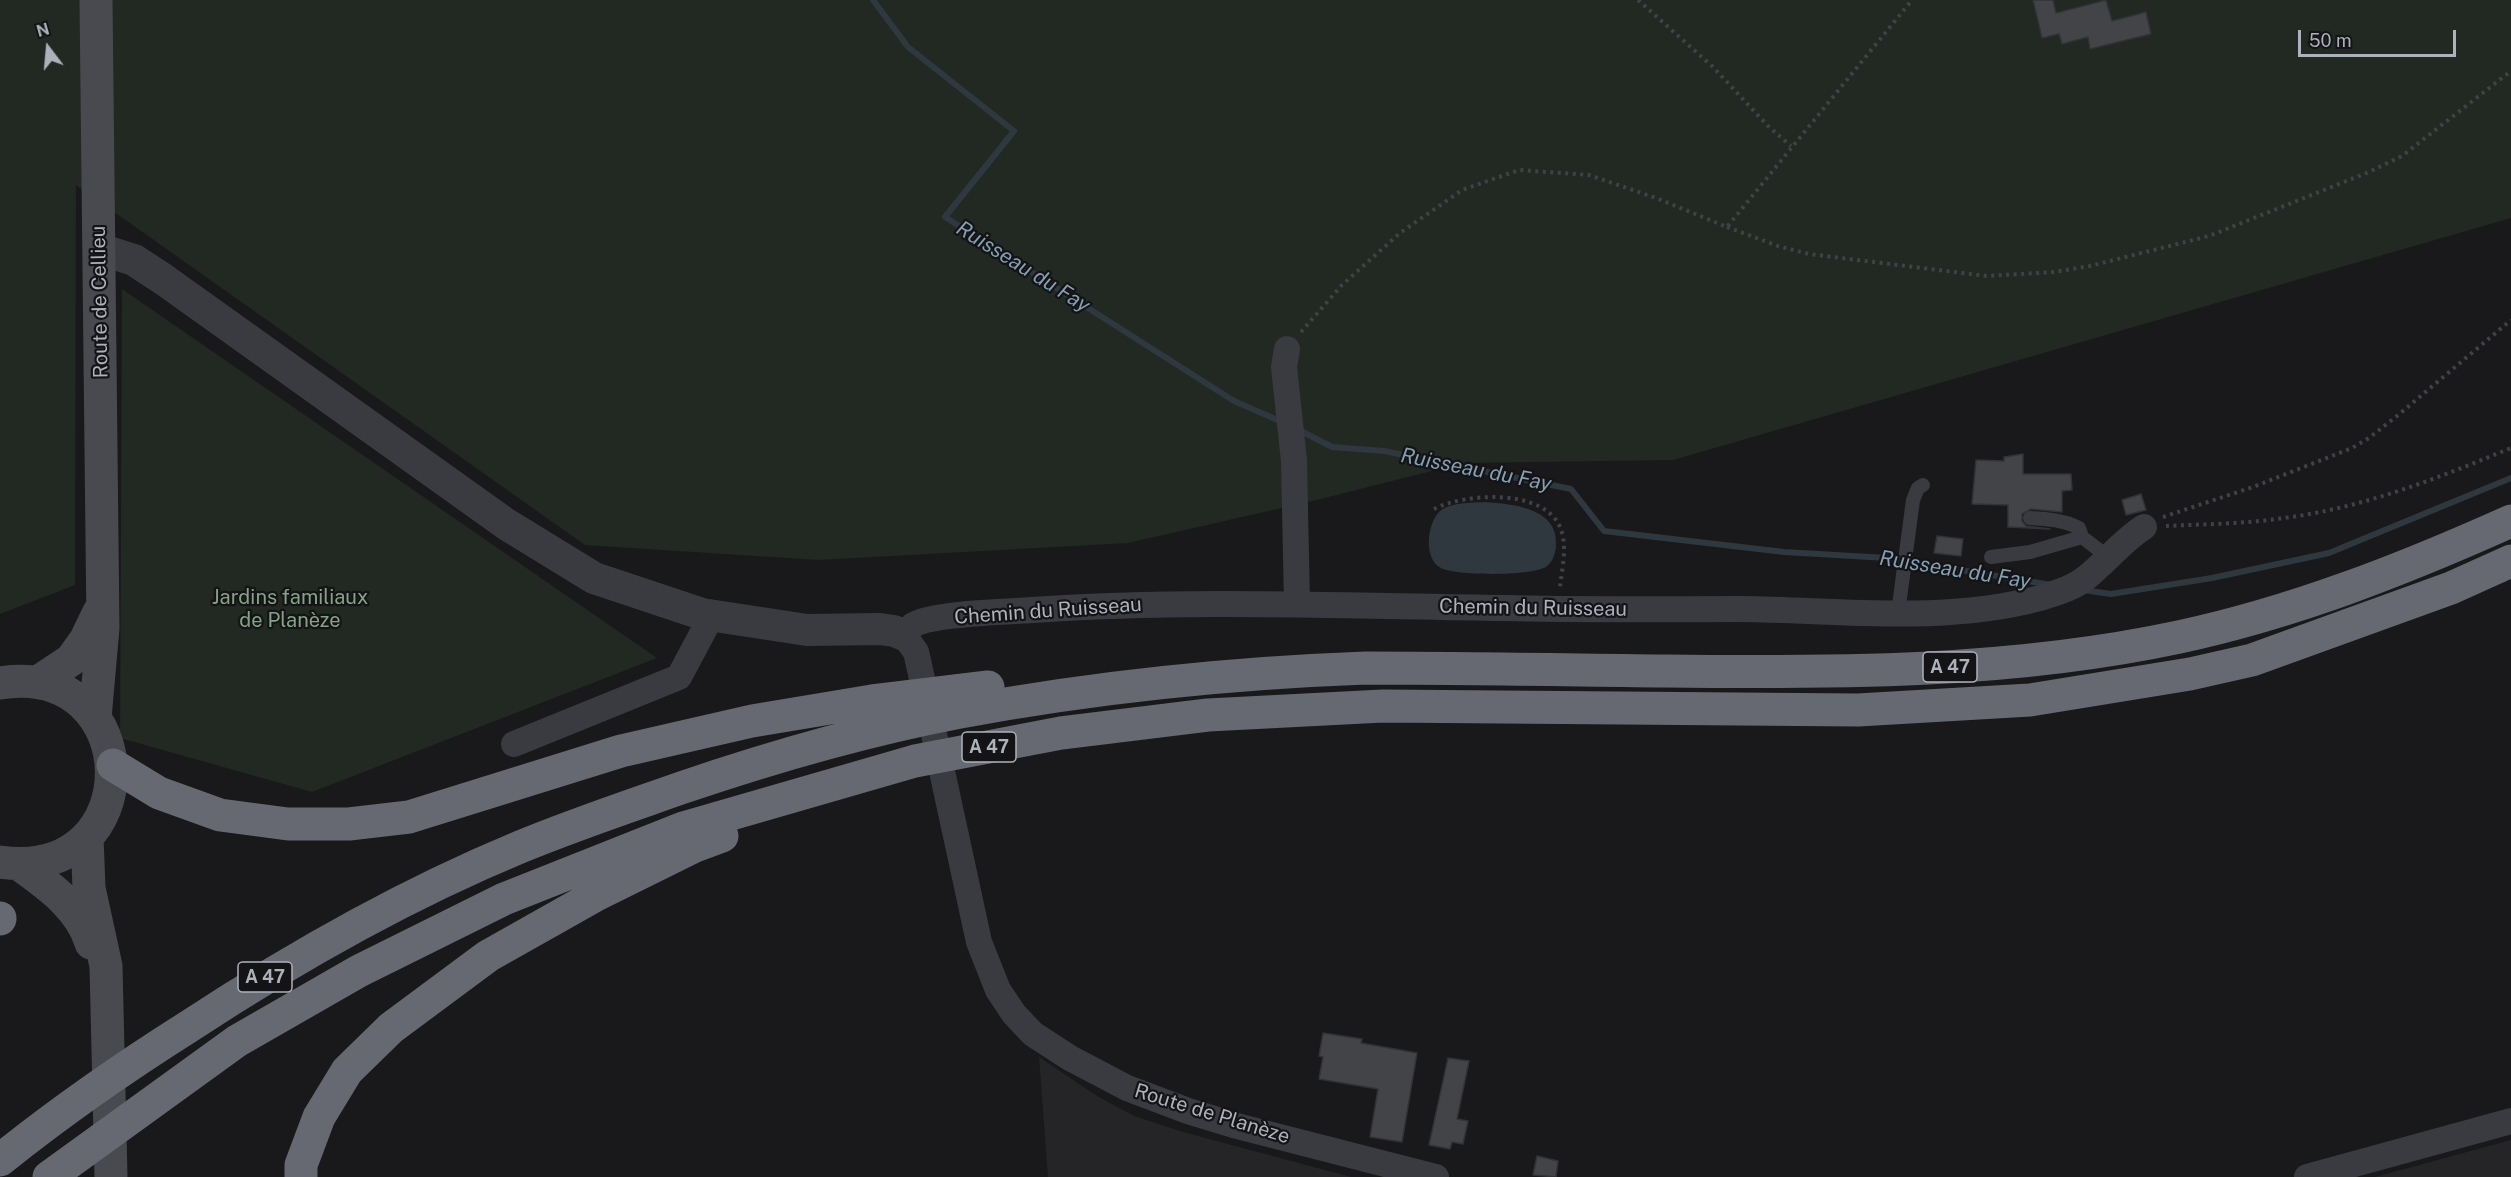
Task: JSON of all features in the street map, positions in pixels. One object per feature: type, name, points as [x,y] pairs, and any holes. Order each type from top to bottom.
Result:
[{"type":"highway","name":"A 47","points":[[0,1160],[138,1059],[249,987],[400,903],[521,847],[724,774],[839,740],[957,713],[1063,695],[1184,679],[1366,668],[1827,672],[1911,669],[2051,657],[2169,639],[2244,621],[2374,579],[2511,521]]},
{"type":"highway","name":"A 47","points":[[49,1177],[237,1041],[370,966],[504,899],[602,858],[683,828],[915,761],[1061,733],[1208,715],[1383,706],[1858,710],[2030,700],[2180,676],[2252,660],[2451,588],[2511,561]]},
{"type":"highway","points":[[113,765],[159,793],[220,815],[288,824],[349,824],[409,817],[621,751],[752,721],[872,701],[1007,684],[1063,695]]},
{"type":"highway","points":[[300,1177],[319,1117],[347,1071],[391,1028],[488,956],[598,894],[695,846],[790,811],[839,782]]},
{"type":"main road","name":"Route de Cellieu","points":[[95,718],[101,671],[102,604],[96,0]]},
{"type":"main road","name":"Route de Cellieu","points":[[38,682],[71,660],[86,639],[102,604]]},
{"type":"main road","points":[[0,683],[38,682],[60,689],[78,700],[95,718],[106,738],[113,765],[111,793],[102,818],[87,837],[67,853],[52,859],[10,864]]},
{"type":"main road","points":[[87,837],[89,888],[102,943],[106,997],[111,1177]]},
{"type":"main road","points":[[10,864],[52,887],[71,908],[90,938],[106,997]]},
{"type":"street","points":[[99,249],[134,260],[163,279],[506,524],[594,578],[712,615],[807,630],[880,629],[904,635]]},
{"type":"street","points":[[1287,349],[1284,367],[1292,426],[1298,604]]},
{"type":"street","name":"Chemin du Ruisseau","points":[[904,635],[912,625],[929,620],[986,613],[1135,604],[1298,604],[1898,613],[1962,610],[2037,598],[2070,587],[2144,527]]},
{"type":"street","points":[[514,744],[679,677],[712,615]]},
{"type":"street","name":"Route de Planèze","points":[[904,635],[915,652],[919,665],[979,942],[998,990],[1014,1014],[1033,1034],[1070,1058],[1127,1088],[1188,1111],[1436,1177]]},
{"type":"street","points":[[2307,1177],[2511,1121]]},
{"type":"lane","points":[[1898,613],[1915,493],[1923,485]]},
{"type":"lane","points":[[2030,518],[2050,519],[2073,525],[2079,528],[2082,537],[2108,557]]},
{"type":"lane","points":[[1991,556],[2030,552],[2082,537]]},
{"type":"path","points":[[1638,0],[1712,66],[1769,127],[1792,147]]},
{"type":"path","points":[[1727,227],[1912,0]]},
{"type":"path","points":[[1287,349],[1341,286],[1400,233],[1462,190],[1519,171],[1589,175],[1656,198],[1778,246],[1809,254],[1987,276],[2054,272],[2090,266],[2209,236],[2369,172],[2402,156],[2511,71]]},
{"type":"path","points":[[2144,527],[2162,518],[2253,487],[2352,448],[2397,416],[2511,320]]},
{"type":"path","points":[[2144,527],[2257,521],[2320,512],[2383,496],[2511,447]]},
{"type":"path","points":[[1434,509],[1449,501],[1488,497],[1515,499],[1545,508],[1554,516],[1564,540],[1559,609]]},
{"type":"shaded area","points":[[1485,502],[1521,507],[1543,516],[1551,524],[1556,547],[1553,558],[1546,567],[1525,572],[1494,574],[1449,571],[1435,563],[1431,557],[1429,541],[1432,524],[1440,511],[1455,504]]},
{"type":"shaded area","points":[[1039,1057],[1097,1096],[1134,1116],[1183,1132],[1351,1177],[1048,1177]]},
{"type":"shaded area","points":[[2511,1140],[2511,1177],[2375,1177]]},
{"type":"green space","points":[[0,0],[2511,0],[2511,218],[1673,460],[1463,463],[1321,499],[1128,543],[818,560],[585,545],[76,185],[75,585],[0,614]]},
{"type":"green space","name":"Jardins familiaux de Planèze","points":[[122,289],[657,658],[312,792],[120,738]]},
{"type":"building","points":[[2033,0],[2053,0],[2056,13],[2106,0],[2112,21],[2146,12],[2151,34],[2090,49],[2088,37],[2062,44],[2059,34],[2042,38]]},
{"type":"building","points":[[2023,454],[2023,474],[2071,474],[2072,490],[2062,491],[2062,512],[2031,509],[2022,514],[2022,521],[2026,526],[2050,529],[2008,527],[2008,505],[1972,504],[1976,460],[2004,461],[2004,457]]},
{"type":"building","points":[[2141,494],[2146,510],[2126,515],[2122,500]]},
{"type":"building","points":[[1937,536],[1963,539],[1961,556],[1934,553]]},
{"type":"building","points":[[1323,1033],[1362,1039],[1361,1043],[1417,1053],[1402,1142],[1370,1137],[1378,1089],[1319,1079],[1323,1057],[1319,1056]]},
{"type":"building","points":[[1448,1058],[1469,1061],[1457,1119],[1468,1121],[1463,1144],[1452,1142],[1450,1149],[1429,1145]]},
{"type":"building","points":[[1537,1156],[1558,1161],[1556,1177],[1533,1175]]},
{"type":"waterway","name":"Ruisseau du Fay","points":[[873,0],[908,47],[1014,131],[945,217],[1234,401],[1282,422]]},
{"type":"waterway","name":"Ruisseau du Fay","points":[[1299,430],[1332,447],[1384,451],[1571,489],[1604,531],[1784,552],[1887,558],[2052,585]]},
{"type":"waterway","name":"Ruisseau du Fay","points":[[2083,590],[2111,594],[2212,578],[2329,553],[2511,478]]}]
